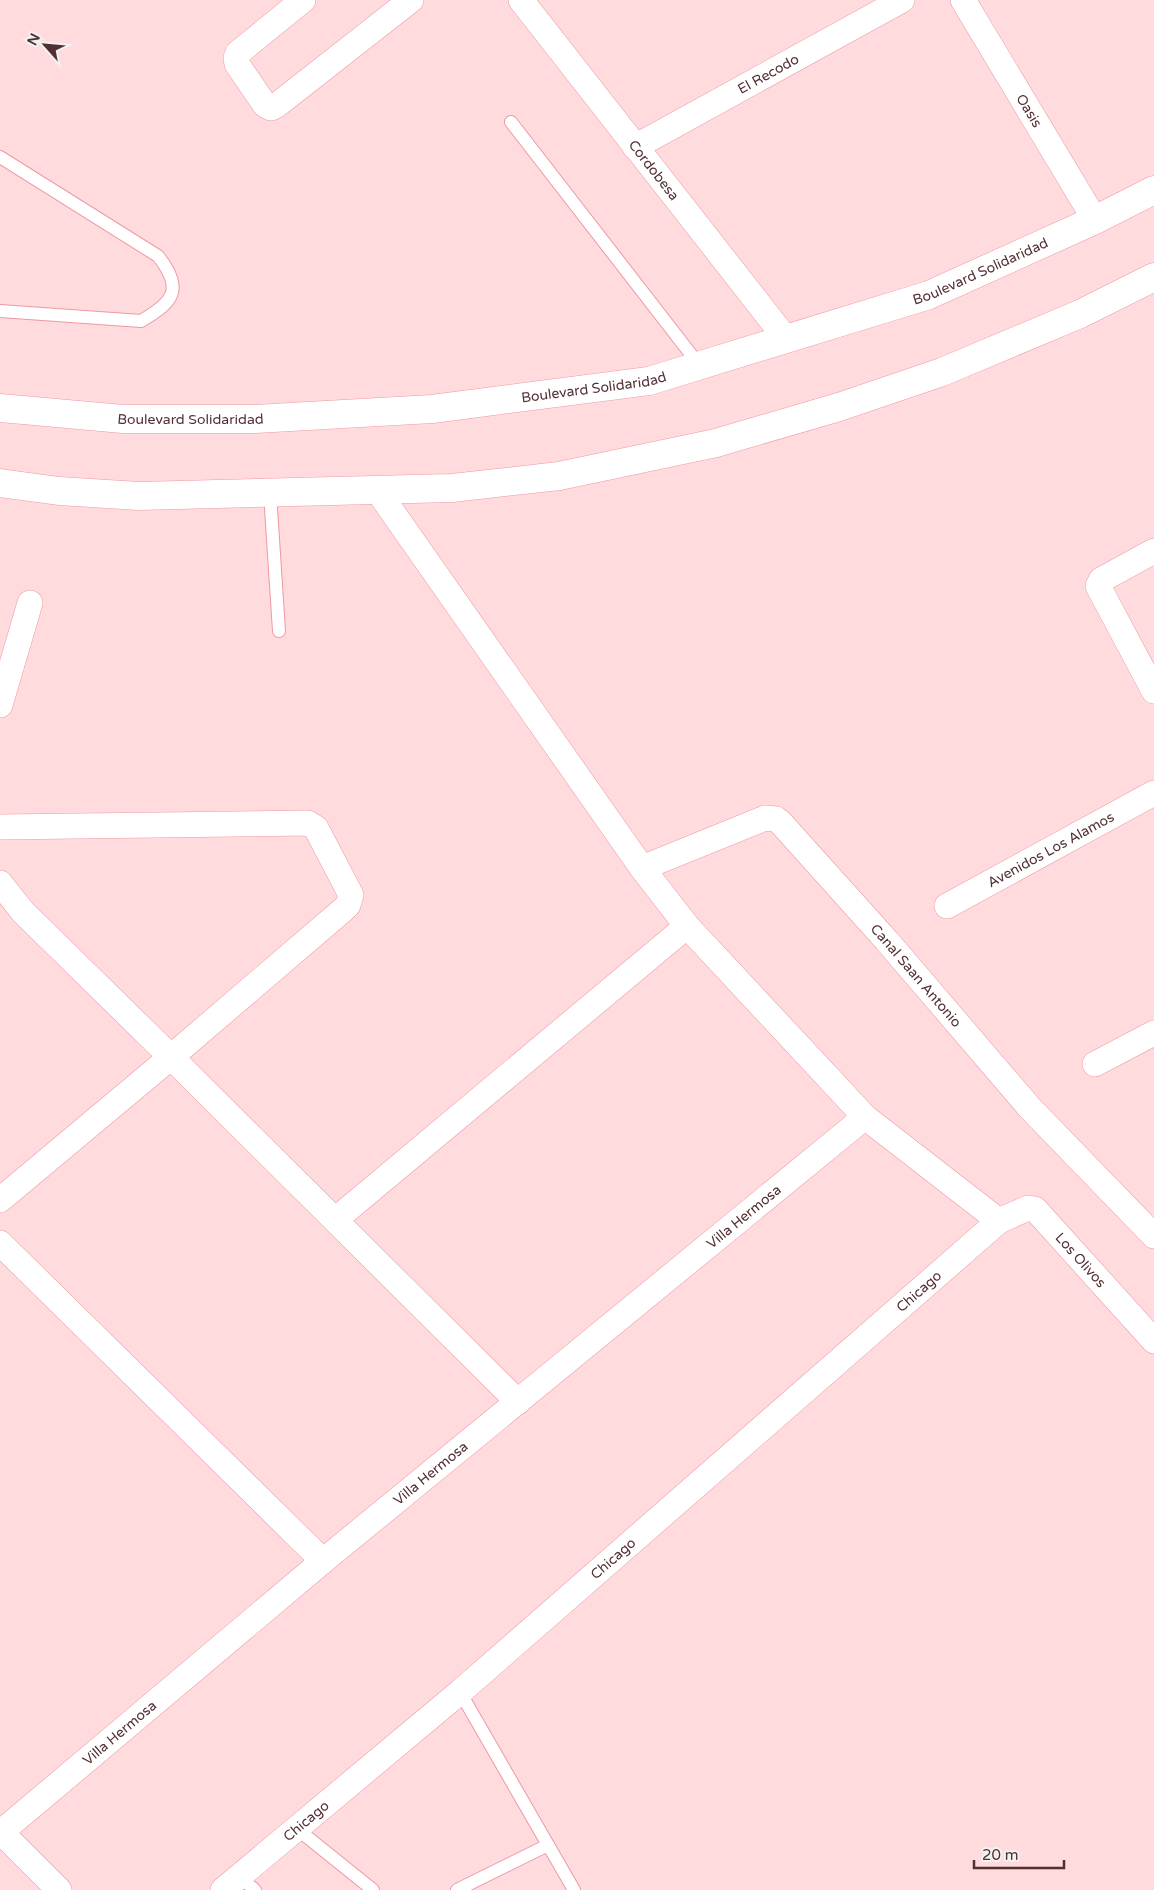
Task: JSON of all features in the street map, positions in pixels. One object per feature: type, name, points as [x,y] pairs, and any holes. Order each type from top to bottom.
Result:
[{"type":"main road","name":"Boulevard Solidaridad","points":[[0,408],[123,419],[255,419],[432,409],[649,381],[929,295],[1095,220],[1154,190]]},
{"type":"main road","points":[[0,483],[59,491],[139,496],[452,488],[559,476],[716,443],[839,407],[942,372],[1080,314],[1154,277]]},
{"type":"street","points":[[303,0],[238,53],[236,58],[237,64],[265,104],[271,108],[411,0]]},
{"type":"street","name":"Cordobesa","points":[[521,0],[787,340]]},
{"type":"street","name":"El Recodo","points":[[635,146],[902,0]]},
{"type":"street","name":"Oasis","points":[[963,0],[1095,220]]},
{"type":"street","points":[[377,490],[642,868],[687,926],[865,1117],[999,1221]]},
{"type":"street","points":[[1154,550],[1101,580],[1099,584],[1099,589],[1154,691]]},
{"type":"street","points":[[0,705],[30,602]]},
{"type":"street","name":"Avenidos Los Alamos","points":[[947,906],[1154,793]]},
{"type":"street","name":"Canal Saan Antonio","points":[[642,868],[765,818],[776,819],[782,823],[887,941],[1029,1107],[1154,1236]]},
{"type":"street","points":[[0,827],[308,824],[316,828],[351,895],[348,905],[172,1057],[0,1200]]},
{"type":"street","points":[[0,883],[23,912],[172,1057],[518,1402]]},
{"type":"street","points":[[335,1220],[687,926]]},
{"type":"street","points":[[1095,1064],[1154,1033]]},
{"type":"street","name":"Villa Hermosa","points":[[0,1832],[323,1561],[865,1117]]},
{"type":"street","name":"Los Olivos","points":[[999,1221],[1028,1208],[1035,1209],[1154,1341]]},
{"type":"street","name":"Chicago","points":[[239,1885],[296,1828],[460,1692],[999,1221]]},
{"type":"street","points":[[0,1243],[323,1561]]},
{"type":"street","points":[[0,1832],[59,1890]]},
{"type":"lane","points":[[511,122],[700,366]]},
{"type":"lane","points":[[0,157],[158,256],[174,282],[170,297],[159,310],[140,321],[0,311]]},
{"type":"lane","points":[[270,493],[280,631]]},
{"type":"lane","points":[[460,1692],[574,1890]]},
{"type":"lane","points":[[296,1828],[373,1890]]},
{"type":"lane","points":[[457,1890],[548,1845]]}]
